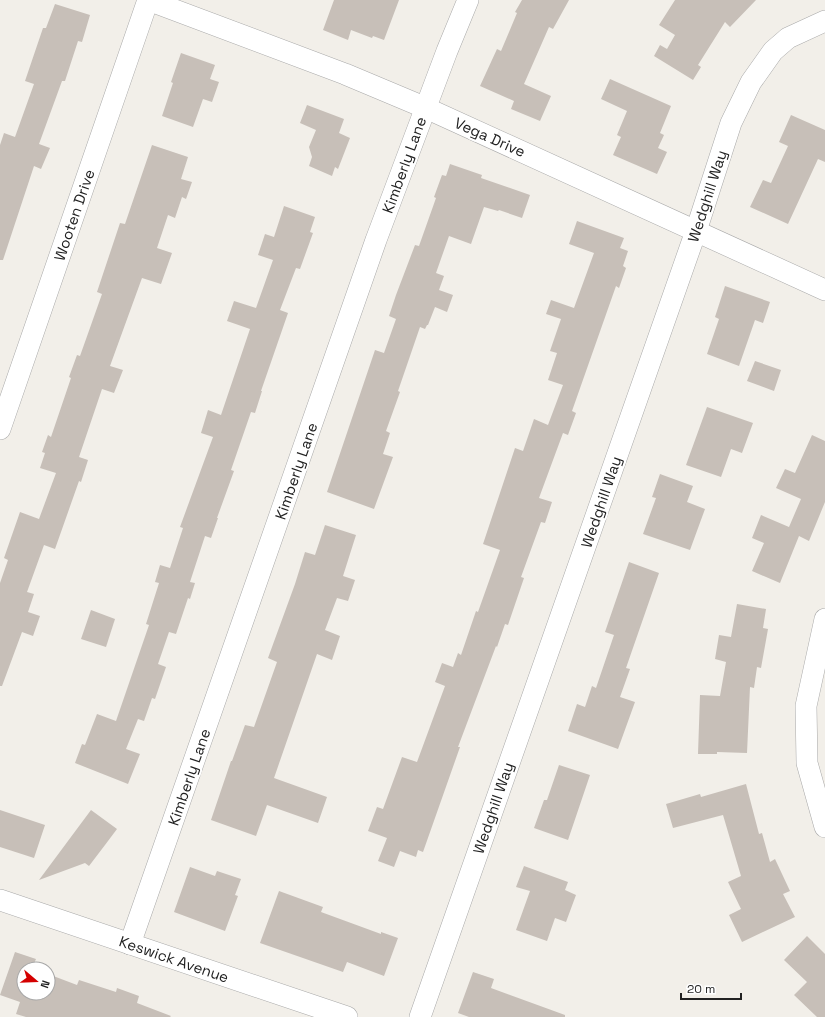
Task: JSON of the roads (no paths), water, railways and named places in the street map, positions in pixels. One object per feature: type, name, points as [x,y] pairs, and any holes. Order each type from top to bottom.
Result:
[{"type":"street","name":"Vega Drive","points":[[148,0],[345,74],[426,108],[825,290]]},
{"type":"street","name":"Wooten Drive","points":[[0,429],[148,0]]},
{"type":"street","name":"Kimberly Lane","points":[[130,944],[371,255],[447,51],[468,0]]},
{"type":"street","name":"Wedghill Way","points":[[420,1017],[696,231],[731,123],[751,82],[773,51],[788,38],[825,21]]},
{"type":"street","points":[[825,619],[806,706],[806,763],[825,827]]},
{"type":"street","name":"Keswick Avenue","points":[[0,900],[347,1017]]}]
